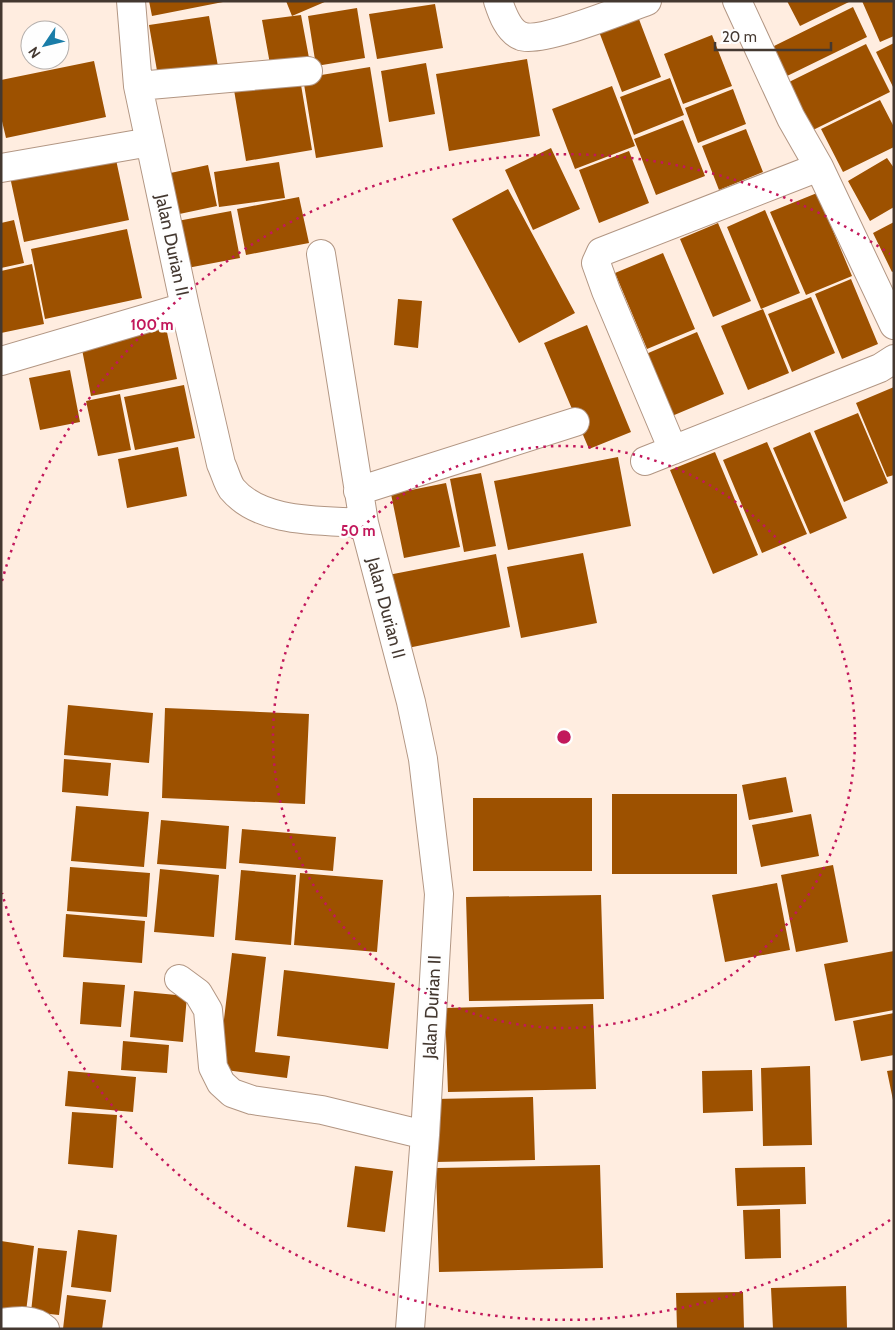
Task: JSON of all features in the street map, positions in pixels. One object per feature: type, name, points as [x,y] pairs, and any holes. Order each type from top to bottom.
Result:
[{"type":"street","name":"Jalan Durian II","points":[[131,1],[138,86],[221,464],[231,487],[244,501],[265,512],[288,517],[364,523],[411,702],[423,759],[439,894],[425,1136],[410,1329]]},
{"type":"street","points":[[498,1],[509,26],[521,36],[535,38],[552,35],[647,1]]},
{"type":"street","points":[[737,1],[791,118],[819,168],[894,325]]},
{"type":"street","points":[[138,86],[308,72]]},
{"type":"street","points":[[1,168],[150,142]]},
{"type":"street","points":[[672,450],[606,291],[596,263],[601,252],[819,168]]},
{"type":"street","points":[[320,254],[364,523]]},
{"type":"street","points":[[1,361],[185,307]]},
{"type":"street","points":[[645,461],[880,368],[894,359]]},
{"type":"street","points":[[358,492],[574,422]]},
{"type":"street","points":[[179,979],[198,993],[208,1010],[213,1067],[221,1083],[232,1093],[252,1100],[322,1110],[425,1136]]},
{"type":"street","points":[[1,1323],[28,1321],[46,1329]]},
{"type":"building","points":[[149,1],[223,1],[223,2],[152,16]]},
{"type":"building","points":[[286,1],[327,1],[292,16]]},
{"type":"building","points":[[787,1],[851,1],[800,26]]},
{"type":"building","points":[[862,1],[894,1],[894,36],[880,42]]},
{"type":"building","points":[[435,4],[443,48],[377,59],[369,14]]},
{"type":"building","points":[[853,7],[867,37],[785,77],[770,48]]},
{"type":"building","points":[[357,8],[365,58],[316,66],[308,16]]},
{"type":"building","points":[[637,14],[661,77],[622,92],[598,29]]},
{"type":"building","points":[[301,15],[309,58],[270,64],[262,20]]},
{"type":"building","points":[[209,16],[219,72],[159,82],[149,25]]},
{"type":"building","points":[[712,35],[732,86],[683,104],[664,54]]},
{"type":"building","points":[[894,43],[894,89],[876,52]]},
{"type":"building","points":[[866,44],[890,92],[809,132],[785,84]]},
{"type":"building","points":[[527,59],[540,136],[449,151],[436,74]]},
{"type":"building","points":[[94,61],[106,117],[6,138],[1,117],[1,80],[50,70],[70,70],[70,66]]},
{"type":"building","points":[[426,63],[435,114],[389,122],[381,71]]},
{"type":"building","points":[[370,67],[383,147],[316,158],[303,78]]},
{"type":"building","points":[[670,78],[684,115],[634,135],[620,97]]},
{"type":"building","points":[[300,79],[312,150],[246,161],[234,90]]},
{"type":"building","points":[[612,86],[635,146],[575,169],[552,109]]},
{"type":"building","points":[[733,89],[746,124],[698,143],[685,108]]},
{"type":"building","points":[[880,100],[894,127],[894,147],[843,172],[821,129]]},
{"type":"building","points":[[683,120],[705,176],[656,195],[634,139]]},
{"type":"building","points":[[746,129],[763,172],[719,190],[702,146]]},
{"type":"building","points":[[551,148],[580,209],[533,230],[505,170]]},
{"type":"building","points":[[629,151],[649,203],[599,223],[579,170]]},
{"type":"building","points":[[115,155],[129,220],[24,242],[10,177]]},
{"type":"building","points":[[887,158],[894,168],[894,207],[870,221],[848,181]]},
{"type":"building","points":[[279,162],[285,198],[219,207],[214,172]]},
{"type":"building","points":[[208,165],[217,206],[170,216],[161,175]]},
{"type":"building","points":[[508,189],[575,313],[519,343],[452,219]]},
{"type":"building","points":[[817,193],[852,276],[806,295],[770,212]]},
{"type":"building","points":[[299,197],[309,243],[246,255],[237,209]]},
{"type":"building","points":[[765,210],[800,293],[761,309],[727,227]]},
{"type":"building","points":[[231,211],[240,258],[182,269],[172,222]]},
{"type":"building","points":[[14,220],[24,263],[1,268],[1,223]]},
{"type":"building","points":[[894,222],[894,271],[892,272],[873,233]]},
{"type":"building","points":[[718,223],[751,301],[713,317],[680,239]]},
{"type":"building","points":[[127,229],[142,298],[45,319],[31,249]]},
{"type":"building","points":[[663,253],[695,329],[647,349],[615,273]]},
{"type":"building","points":[[32,264],[44,324],[1,333],[1,271]]},
{"type":"building","points":[[851,279],[878,344],[842,359],[815,294]]},
{"type":"building","points":[[811,297],[835,353],[792,372],[768,314]]},
{"type":"building","points":[[398,299],[422,301],[418,348],[394,345]]},
{"type":"building","points":[[763,309],[789,373],[748,390],[721,326]]},
{"type":"building","points":[[165,323],[177,379],[91,396],[80,339]]},
{"type":"building","points":[[587,325],[631,432],[589,449],[544,343]]},
{"type":"building","points":[[697,332],[724,394],[672,416],[646,354]]},
{"type":"building","points":[[70,370],[80,422],[40,430],[29,378]]},
{"type":"building","points":[[184,385],[195,438],[135,450],[124,397]]},
{"type":"building","points":[[894,387],[894,475],[887,477],[856,403]]},
{"type":"building","points":[[120,394],[131,450],[98,456],[86,401]]},
{"type":"building","points":[[858,413],[888,483],[844,502],[814,431]]},
{"type":"building","points":[[810,432],[847,518],[810,534],[773,448]]},
{"type":"building","points":[[767,442],[807,534],[762,553],[723,460]]},
{"type":"building","points":[[178,447],[187,496],[127,508],[118,459]]},
{"type":"building","points":[[715,452],[758,555],[713,574],[670,470]]},
{"type":"building","points":[[618,457],[631,526],[508,550],[494,481]]},
{"type":"building","points":[[481,473],[496,546],[464,552],[450,479]]},
{"type":"building","points":[[446,483],[460,547],[404,558],[391,494]]},
{"type":"building","points":[[583,553],[597,623],[521,638],[507,567]]},
{"type":"building","points":[[496,554],[510,627],[398,650],[383,576]]},
{"type":"building","points":[[68,705],[153,713],[149,763],[64,755]]},
{"type":"building","points":[[165,708],[309,714],[305,804],[162,798]]},
{"type":"building","points":[[64,759],[111,763],[108,796],[62,792]]},
{"type":"building","points":[[786,777],[793,812],[749,820],[742,785]]},
{"type":"building","points":[[612,794],[737,794],[737,874],[612,874]]},
{"type":"building","points":[[473,798],[592,798],[592,871],[473,871]]},
{"type":"building","points":[[76,806],[149,812],[144,867],[71,861]]},
{"type":"building","points":[[811,814],[819,856],[761,867],[752,825]]},
{"type":"building","points":[[161,820],[229,826],[226,869],[157,864]]},
{"type":"building","points":[[242,829],[336,837],[333,871],[239,863]]},
{"type":"building","points":[[833,865],[848,942],[796,952],[781,875]]},
{"type":"building","points":[[70,867],[150,873],[147,917],[67,911]]},
{"type":"building","points":[[160,869],[219,875],[214,937],[154,932]]},
{"type":"building","points":[[241,870],[296,875],[291,945],[235,940]]},
{"type":"building","points":[[300,873],[383,880],[377,952],[294,945]]},
{"type":"building","points":[[777,883],[790,950],[725,962],[712,895]]},
{"type":"building","points":[[601,895],[604,999],[469,1001],[466,897]]},
{"type":"building","points":[[66,914],[145,921],[142,963],[63,957]]},
{"type":"building","points":[[894,951],[894,1010],[835,1021],[824,964]]},
{"type":"building","points":[[232,953],[266,957],[255,1052],[290,1056],[287,1078],[218,1069]]},
{"type":"building","points":[[284,970],[395,983],[388,1049],[277,1036]]},
{"type":"building","points":[[83,982],[125,985],[121,1027],[80,1024]]},
{"type":"building","points":[[134,991],[187,996],[183,1042],[130,1037]]},
{"type":"building","points":[[593,1004],[596,1089],[448,1092],[445,1008]]},
{"type":"building","points":[[894,1013],[894,1055],[861,1061],[853,1021]]},
{"type":"building","points":[[123,1041],[169,1045],[167,1073],[121,1070]]},
{"type":"building","points":[[810,1066],[812,1145],[763,1146],[761,1068]]},
{"type":"building","points":[[752,1070],[753,1111],[703,1113],[702,1071]]},
{"type":"building","points":[[894,1070],[894,1100],[893,1100],[887,1071]]},
{"type":"building","points":[[68,1071],[136,1077],[133,1112],[65,1106]]},
{"type":"building","points":[[533,1097],[535,1160],[435,1162],[434,1099]]},
{"type":"building","points":[[72,1112],[117,1115],[113,1168],[68,1164]]},
{"type":"building","points":[[600,1165],[603,1268],[439,1272],[436,1168]]},
{"type":"building","points":[[355,1166],[393,1171],[385,1232],[347,1227]]},
{"type":"building","points":[[805,1167],[806,1204],[737,1206],[735,1168]]},
{"type":"building","points":[[780,1209],[781,1258],[745,1259],[743,1210]]},
{"type":"building","points":[[78,1230],[117,1235],[111,1292],[71,1287]]},
{"type":"building","points":[[1,1241],[34,1246],[26,1312],[1,1309]]},
{"type":"building","points":[[38,1248],[67,1251],[59,1315],[31,1312]]},
{"type":"building","points":[[846,1286],[847,1329],[773,1329],[771,1288]]},
{"type":"building","points":[[743,1292],[744,1329],[677,1329],[676,1293]]},
{"type":"building","points":[[67,1295],[106,1300],[102,1329],[63,1329]]}]
